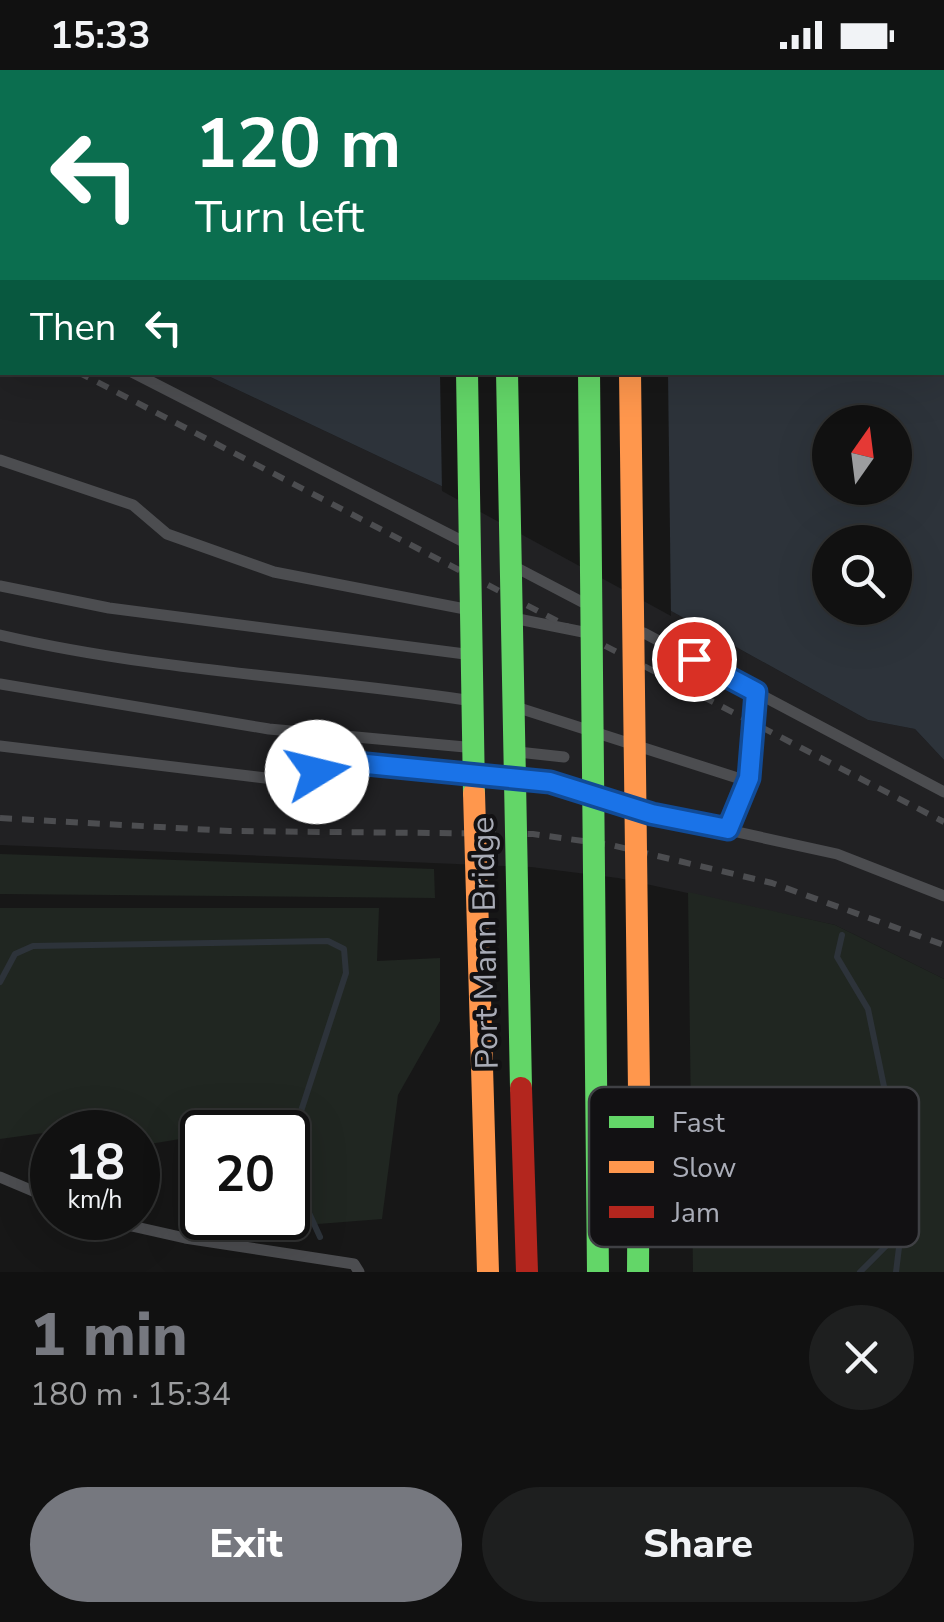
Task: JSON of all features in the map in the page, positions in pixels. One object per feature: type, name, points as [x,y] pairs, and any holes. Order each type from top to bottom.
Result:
[{"type":"highway","points":[[467,375],[477,965],[488,1272]]},
{"type":"highway","name":"Port Mann Bridge","points":[[508,375],[517,965],[528,1272]]},
{"type":"highway","points":[[589,375],[596,1087]]},
{"type":"highway","points":[[630,375],[639,1087]]},
{"type":"highway","points":[[598,1247],[598,1272]]},
{"type":"highway","points":[[638,1247],[638,1272]]},
{"type":"lane","points":[[138,375],[483,551]]},
{"type":"lane","points":[[0,460],[133,505],[167,534],[274,572],[477,611]]},
{"type":"lane","points":[[501,560],[606,614]]},
{"type":"lane","points":[[0,586],[109,608],[530,665]]},
{"type":"lane","points":[[496,615],[605,638]]},
{"type":"lane","points":[[624,623],[944,792]]},
{"type":"lane","points":[[0,635],[136,662],[479,702]]},
{"type":"lane","points":[[623,642],[694,659]]},
{"type":"lane","points":[[0,684],[269,729],[564,757]]},
{"type":"lane","points":[[728,829],[747,781],[756,692]]},
{"type":"lane","points":[[497,704],[675,754],[747,781]]},
{"type":"lane","points":[[0,746],[282,780],[346,762],[550,782],[603,799]]},
{"type":"lane","points":[[619,804],[837,854],[944,896]]},
{"type":"lane","points":[[0,1177],[30,1190]]},
{"type":"lane","points":[[160,1233],[354,1264],[359,1272]]},
{"type":"shaded area","points":[[0,375],[206,375],[469,499],[868,720],[915,729],[944,760],[944,979],[835,925],[618,878],[531,867],[0,845]]},
{"type":"shaded area","points":[[206,375],[944,375],[944,760],[915,729],[868,720],[469,499]]},
{"type":"shaded area","points":[[0,854],[434,869],[435,898],[0,894]]},
{"type":"shaded area","points":[[688,892],[835,925],[944,979],[944,1272],[693,1272],[693,1247],[919,1247],[919,1087],[691,1087]]},
{"type":"shaded area","points":[[0,908],[379,908],[377,961],[440,958],[440,1021],[398,1095],[382,1219],[310,1225],[310,1110],[180,1110],[180,1139],[160,1142],[160,1110],[30,1110],[30,1135],[0,1139]]},
{"type":"pier","points":[[440,375],[668,375],[671,616],[442,491]]},
{"type":"waterway","points":[[842,935],[837,957],[868,1009],[884,1087]]},
{"type":"waterway","points":[[0,982],[15,954],[33,946],[328,941],[344,949],[346,973],[289,1148],[299,1191],[320,1237]]},
{"type":"waterway","points":[[860,1272],[885,1247]]},
{"type":"waterway","points":[[896,1272],[899,1247]]},
{"type":"railway","points":[[84,375],[944,822]]},
{"type":"railway","points":[[0,818],[230,831],[533,834],[611,845],[772,883],[944,945]]},
{"type":"traffic: fast","points":[[467,375],[474,793]]},
{"type":"traffic: fast","points":[[507,375],[521,1088]]},
{"type":"traffic: fast","points":[[589,375],[596,1087]]},
{"type":"traffic: fast","points":[[598,1247],[598,1272]]},
{"type":"traffic: fast","points":[[638,1247],[638,1272]]},
{"type":"traffic: slow","points":[[630,375],[639,1087]]},
{"type":"traffic: slow","points":[[474,793],[488,1272]]},
{"type":"traffic: jam","points":[[521,1088],[527,1272]]},
{"type":"route","points":[[317,772],[346,762],[550,782],[652,814],[728,829],[749,778],[756,692],[694,659]]}]
